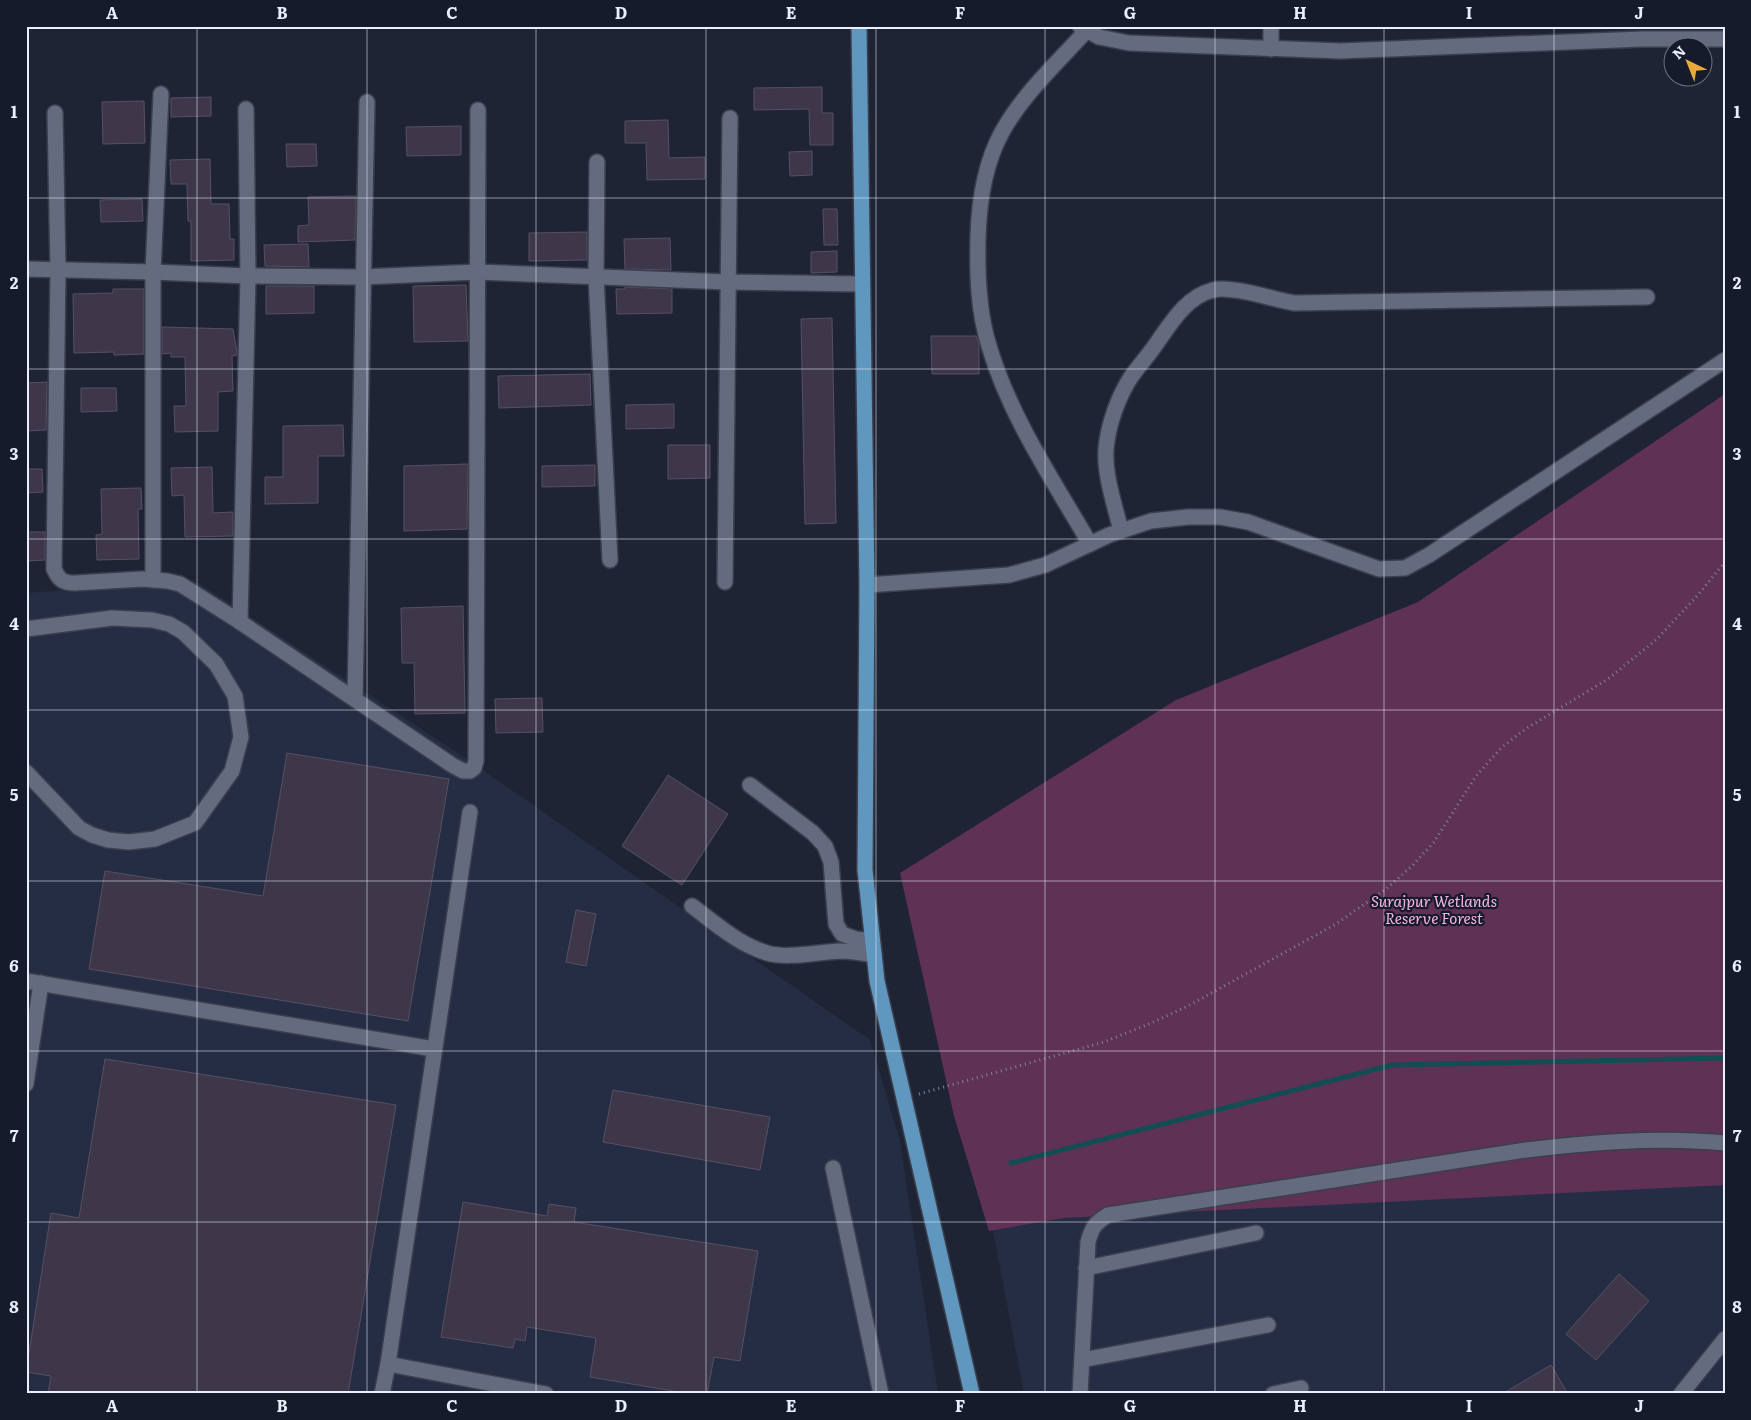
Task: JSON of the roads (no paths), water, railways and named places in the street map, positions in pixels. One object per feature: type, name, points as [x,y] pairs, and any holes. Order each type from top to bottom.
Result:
[{"type":"main road","points":[[859,26],[867,586],[865,870],[877,981],[972,1394]]},
{"type":"street","points":[[1271,26],[1271,49]]},
{"type":"street","points":[[1090,544],[1015,414],[1003,387],[986,335],[980,299],[978,256],[979,211],[989,164],[1002,131],[1083,28],[1099,37],[1130,43],[1340,51],[1642,33],[1725,39]]},
{"type":"street","points":[[153,580],[153,272],[161,94]]},
{"type":"street","points":[[355,698],[367,102]]},
{"type":"street","points":[[240,622],[248,276],[246,109]]},
{"type":"street","points":[[55,113],[58,269],[54,569],[58,577],[64,583],[142,578],[180,584],[355,698],[452,765],[463,771],[470,771],[474,768],[476,761],[478,110]]},
{"type":"street","points":[[725,582],[730,118]]},
{"type":"street","points":[[596,162],[596,276],[610,560]]},
{"type":"street","points":[[26,269],[248,276],[362,277],[477,272],[727,282],[862,284]]},
{"type":"street","points":[[1121,531],[1106,464],[1109,431],[1118,404],[1130,379],[1180,311],[1198,297],[1213,290],[1227,288],[1278,300],[1296,302],[1647,297]]},
{"type":"street","points":[[867,586],[1009,575],[1045,565],[1121,531],[1151,521],[1188,517],[1220,518],[1248,522],[1379,569],[1405,568],[1430,555],[1725,360]]},
{"type":"street","points":[[26,629],[112,618],[152,620],[169,624],[183,632],[216,664],[235,696],[241,737],[232,771],[195,823],[155,839],[129,842],[108,840],[92,835],[79,828],[26,772]]},
{"type":"street","points":[[750,785],[813,833],[825,846],[831,862],[836,924],[842,934],[873,948]]},
{"type":"street","points":[[382,1394],[470,812]]},
{"type":"street","points":[[692,906],[726,933],[768,953],[788,955],[873,948]]},
{"type":"street","points":[[26,1084],[34,982],[434,1049]]},
{"type":"street","points":[[1080,1394],[1088,1242],[1092,1228],[1098,1221],[1108,1216],[1534,1149],[1638,1140],[1695,1140],[1725,1143]]},
{"type":"street","points":[[834,1168],[881,1394]]},
{"type":"street","points":[[1086,1268],[1256,1233]]},
{"type":"street","points":[[1082,1360],[1268,1325]]},
{"type":"street","points":[[1681,1394],[1725,1339]]},
{"type":"street","points":[[388,1364],[546,1394]]},
{"type":"street","points":[[1273,1394],[1301,1388]]},
{"type":"waterway","points":[[1011,1163],[1392,1065],[1725,1058]]},
{"type":"park label","name":"Surajpur Wetlands Reserve Forest","points":[[1434,908]]}]
